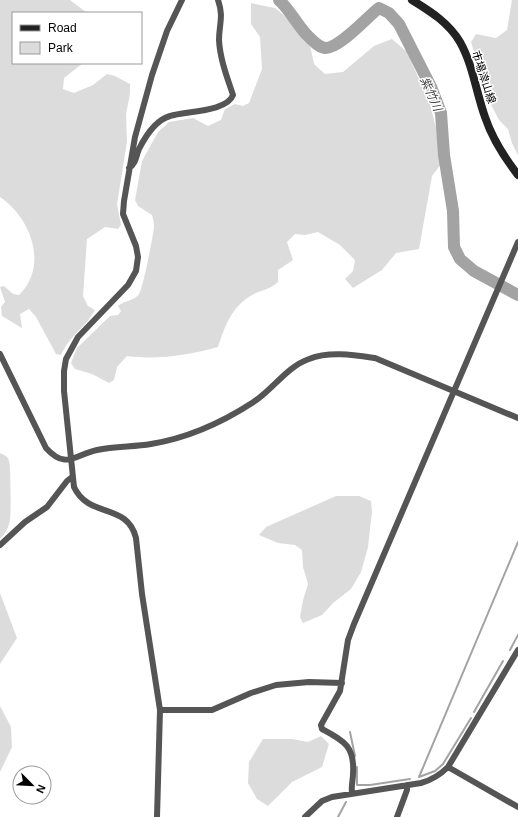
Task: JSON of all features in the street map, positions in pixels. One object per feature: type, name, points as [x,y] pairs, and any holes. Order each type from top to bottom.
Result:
[{"type":"main road","name":"市場津山線","points":[[412,0],[440,18],[459,41],[468,59],[485,117],[494,139],[507,161],[518,174]]},
{"type":"street","points":[[157,817],[160,710],[134,530],[122,517],[83,501],[74,487],[64,391],[64,372],[66,359],[78,336],[128,285],[136,272],[138,257],[136,246],[123,214],[129,168],[152,75],[167,32],[182,0]]},
{"type":"street","points":[[129,168],[134,165],[146,137],[160,121],[169,116],[214,107],[228,102],[232,98],[222,62],[219,41],[222,15],[218,0]]},
{"type":"street","points":[[352,793],[354,769],[349,748],[346,742],[322,729],[321,725],[336,701],[342,683],[345,655],[354,624],[518,242]]},
{"type":"street","points":[[0,354],[46,448],[58,459],[70,460],[96,450],[151,444],[191,435],[254,402],[299,364],[318,356],[354,355],[375,358],[518,418]]},
{"type":"street","points":[[0,545],[24,522],[47,507],[67,480],[72,477]]},
{"type":"street","points":[[305,817],[322,801],[332,796],[431,780],[448,768],[518,650]]},
{"type":"street","points":[[160,710],[212,710],[251,693],[276,685],[309,682],[342,683]]},
{"type":"street","points":[[448,768],[518,807]]},
{"type":"street","points":[[397,817],[408,790],[407,785]]},
{"type":"green space","points":[[0,0],[70,0],[86,12],[12,12],[12,64],[82,64],[64,78],[63,89],[74,93],[93,85],[107,74],[115,76],[130,84],[130,94],[126,114],[127,142],[117,204],[121,225],[118,229],[105,227],[87,239],[83,296],[88,306],[95,310],[69,342],[61,355],[56,354],[36,317],[29,309],[20,314],[22,328],[2,316],[1,307],[5,302],[0,287],[4,286],[13,294],[19,295],[28,283],[33,270],[34,257],[28,230],[11,206],[0,197]]},
{"type":"green space","points":[[512,0],[518,0],[518,155],[512,143],[508,129],[499,120],[487,97],[471,42],[476,34],[496,38],[507,30]]},
{"type":"green space","points":[[251,3],[275,8],[286,17],[310,45],[314,64],[325,74],[343,72],[374,46],[392,39],[407,52],[430,104],[436,128],[441,164],[432,176],[419,249],[396,253],[382,270],[353,288],[345,279],[353,271],[355,260],[340,245],[318,232],[305,235],[295,234],[287,242],[293,260],[278,270],[278,282],[269,288],[254,294],[240,304],[230,317],[223,331],[218,347],[173,356],[127,356],[117,367],[114,380],[109,383],[92,374],[75,369],[71,363],[77,348],[110,316],[118,315],[121,311],[118,306],[135,298],[141,290],[148,262],[154,225],[152,215],[138,206],[135,200],[142,161],[158,132],[169,122],[193,118],[208,126],[221,120],[225,109],[235,104],[243,106],[249,103],[262,69],[260,37],[251,24]]},
{"type":"green space","points":[[0,453],[7,457],[9,461],[11,499],[9,523],[4,535],[0,539]]},
{"type":"green space","points":[[336,496],[359,496],[371,501],[372,511],[368,547],[361,572],[351,589],[333,603],[322,615],[303,623],[300,617],[308,584],[303,567],[302,550],[295,545],[278,543],[259,535],[266,527]]},
{"type":"green space","points":[[0,593],[17,638],[0,664]]},
{"type":"green space","points":[[0,706],[11,727],[12,747],[0,772]]},
{"type":"green space","points":[[321,736],[329,744],[322,767],[292,782],[268,806],[257,799],[248,783],[249,762],[263,739],[292,739],[308,742]]},
{"type":"waterway","name":"紫竹川","points":[[279,0],[306,34],[317,44],[325,48],[331,47],[345,38],[379,8],[389,13],[399,24],[431,87],[441,113],[444,155],[453,211],[454,247],[460,259],[474,271],[518,295]]},
{"type":"waterway","points":[[419,777],[518,542]]},
{"type":"waterway","points":[[510,650],[518,635]]},
{"type":"waterway","points":[[474,712],[503,661]]},
{"type":"waterway","points":[[419,777],[435,771],[443,764],[471,718]]},
{"type":"waterway","points":[[350,732],[355,756]]},
{"type":"waterway","points":[[357,767],[357,785],[370,785],[410,779]]},
{"type":"waterway","points":[[338,817],[346,802]]}]
